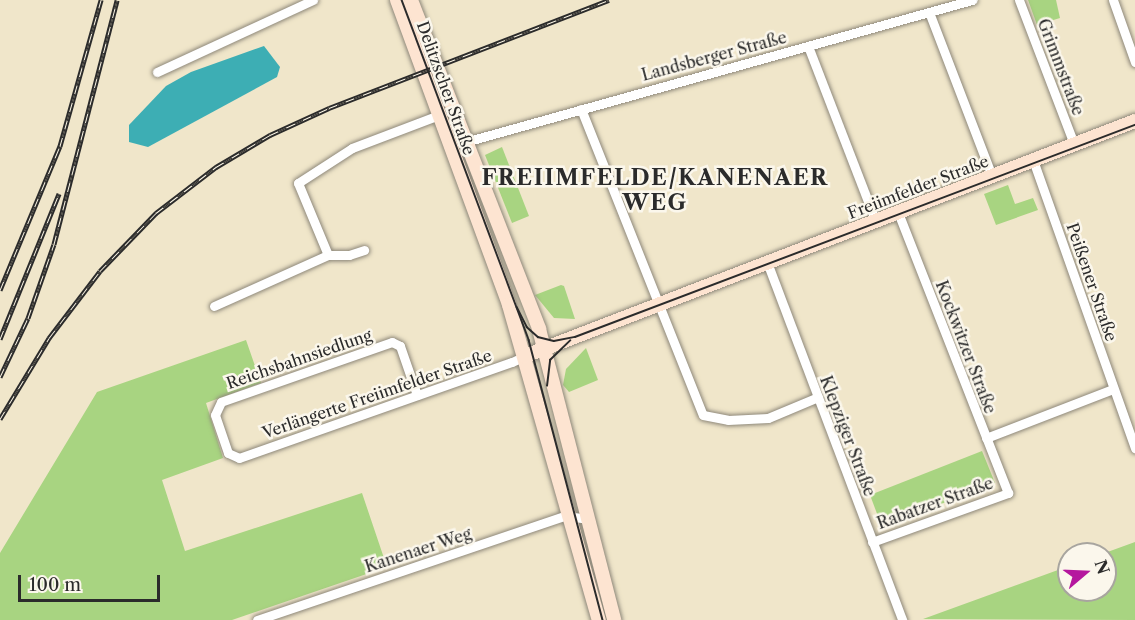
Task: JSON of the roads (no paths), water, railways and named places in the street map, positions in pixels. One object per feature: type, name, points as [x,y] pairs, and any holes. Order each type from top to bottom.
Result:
[{"type":"main road","name":"Delitzscher Straße","points":[[397,0],[525,356],[599,620]]},
{"type":"main road","name":"Delitzscher Straße","points":[[411,0],[544,347],[614,620]]},
{"type":"main road","name":"Freiimfelder Straße","points":[[544,347],[1135,121]]},
{"type":"main road","points":[[525,356],[544,347]]},
{"type":"street","points":[[157,72],[313,0]]},
{"type":"street","name":"Landsberger Straße","points":[[465,142],[972,0]]},
{"type":"street","name":"Grimmstraße","points":[[1019,0],[1074,144]]},
{"type":"street","points":[[1113,0],[1135,62]]},
{"type":"street","points":[[929,12],[992,176]]},
{"type":"street","points":[[808,46],[875,220]]},
{"type":"street","points":[[581,109],[703,414],[728,420],[768,418],[818,397]]},
{"type":"street","points":[[328,255],[298,183],[352,148],[439,115]]},
{"type":"street","name":"Peißener Straße","points":[[1033,160],[1113,388],[1130,420],[1135,448]]},
{"type":"street","name":"Kockwitzer Straße","points":[[898,212],[1008,493]]},
{"type":"street","points":[[214,306],[328,255],[364,250]]},
{"type":"street","name":"Klepziger Straße","points":[[766,262],[902,620]]},
{"type":"street","name":"Reichsbahnsiedlung","points":[[239,458],[228,453],[216,410],[221,402],[264,386],[392,342],[400,346],[417,395]]},
{"type":"street","name":"Verlängerte Freiimfelder Straße","points":[[239,458],[525,356]]},
{"type":"street","points":[[986,438],[1113,388]]},
{"type":"street","name":"Rabatzer Straße","points":[[872,542],[1008,493]]},
{"type":"street","name":"Kanenaer Weg","points":[[257,620],[569,516],[588,519]]},
{"type":"water","points":[[264,46],[280,67],[277,77],[148,147],[129,142],[129,125],[166,86],[191,72]]},
{"type":"tram line","points":[[402,0],[529,340],[603,620]]},
{"type":"tram line","points":[[517,307],[527,327],[538,337],[554,341],[575,337],[1135,125]]},
{"type":"tram line","points":[[547,386],[550,360],[570,341]]},
{"type":"railway","points":[[0,290],[60,146],[101,0]]},
{"type":"railway","points":[[0,377],[28,318],[54,244],[117,0]]},
{"type":"railway","points":[[0,419],[49,338],[100,271],[156,213],[216,167],[270,135],[329,108],[609,0]]},
{"type":"railway","points":[[0,339],[59,194]]},
{"type":"district","name":"FREIIMFELDE/KANENAER WEG","points":[[655,190]]}]
